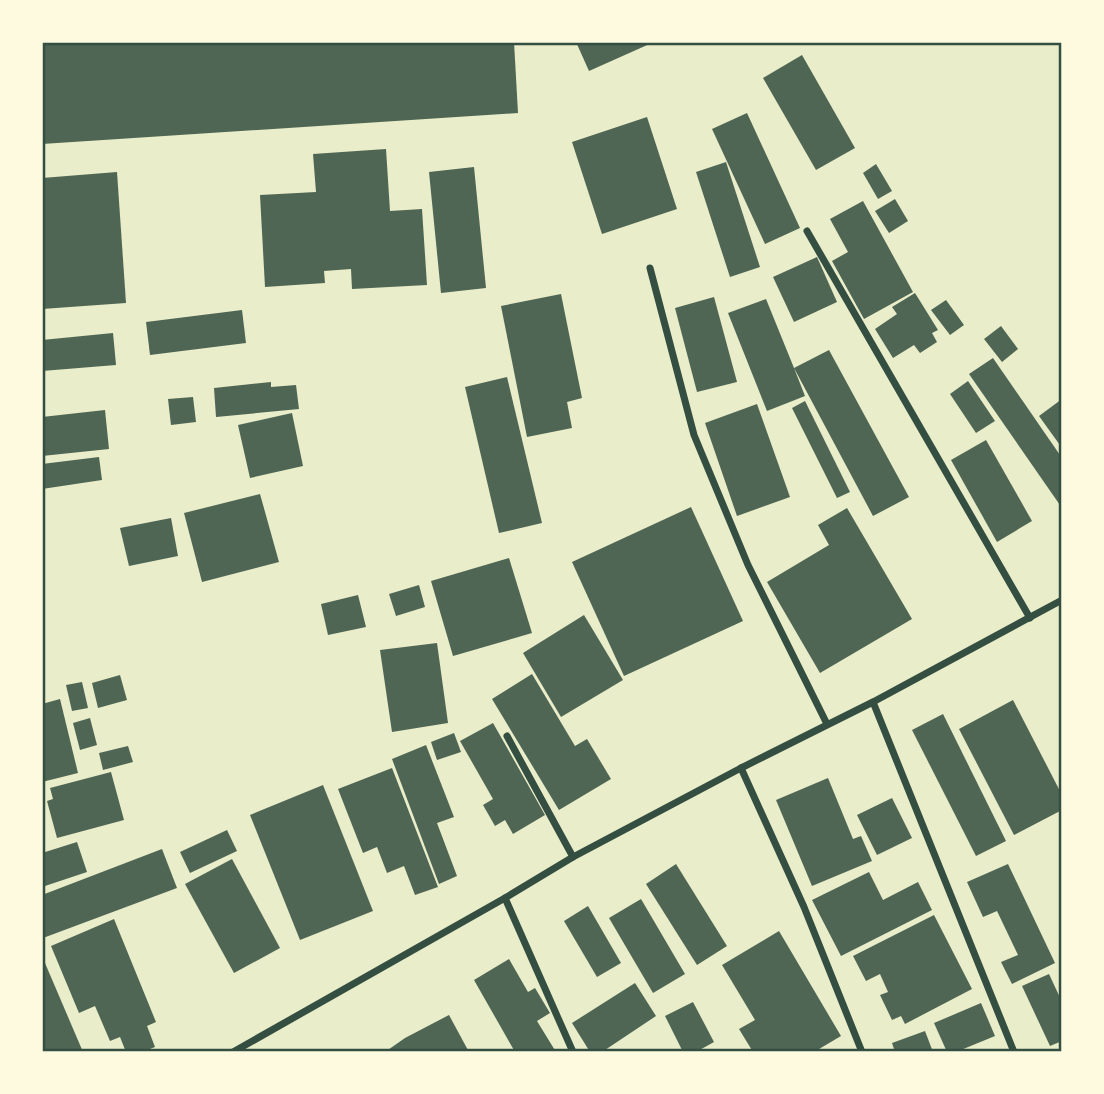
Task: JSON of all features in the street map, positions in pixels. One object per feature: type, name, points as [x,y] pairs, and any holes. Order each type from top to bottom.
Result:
[{"type":"street","points":[[807,231],[1030,618]]},
{"type":"street","points":[[650,268],[694,435],[747,565],[827,724]]},
{"type":"street","points":[[233,1052],[573,858],[1062,600]]},
{"type":"street","points":[[873,702],[1014,1052]]},
{"type":"street","points":[[507,736],[573,858]]},
{"type":"street","points":[[741,768],[804,907],[862,1052]]},
{"type":"street","points":[[505,898],[573,1052]]},
{"type":"building","points":[[514,42],[518,113],[42,144],[42,43]]},
{"type":"building","points":[[576,42],[654,42],[589,71]]},
{"type":"building","points":[[802,55],[855,148],[816,170],[763,78]]},
{"type":"building","points":[[747,113],[800,228],[765,244],[712,129]]},
{"type":"building","points":[[647,117],[677,209],[602,234],[572,142]]},
{"type":"building","points":[[386,149],[390,211],[422,209],[427,285],[352,289],[351,269],[324,271],[325,283],[265,287],[260,195],[316,192],[313,154]]},
{"type":"building","points":[[726,162],[760,267],[730,277],[696,172]]},
{"type":"building","points":[[876,164],[892,191],[878,199],[863,173]]},
{"type":"building","points":[[474,167],[486,288],[441,293],[429,172]]},
{"type":"building","points":[[117,172],[126,303],[42,309],[42,178]]},
{"type":"building","points":[[895,199],[908,221],[889,233],[875,211]]},
{"type":"building","points":[[863,201],[913,292],[864,319],[832,261],[848,252],[830,219]]},
{"type":"building","points":[[817,257],[837,302],[794,322],[773,277]]},
{"type":"building","points":[[915,293],[938,330],[932,333],[937,342],[920,353],[914,345],[893,358],[875,329],[897,314],[892,307]]},
{"type":"building","points":[[561,294],[582,398],[567,402],[572,428],[527,437],[501,306]]},
{"type":"building","points":[[714,297],[737,382],[697,392],[675,308]]},
{"type":"building","points":[[766,299],[805,396],[767,411],[728,313]]},
{"type":"building","points":[[946,300],[964,325],[950,335],[931,310]]},
{"type":"building","points":[[242,310],[246,343],[150,355],[146,322]]},
{"type":"building","points":[[1001,326],[1018,349],[1002,362],[984,339]]},
{"type":"building","points":[[113,333],[116,365],[42,371],[42,340]]},
{"type":"building","points":[[829,350],[909,497],[873,516],[794,368]]},
{"type":"building","points":[[993,358],[1062,458],[1062,508],[969,374]]},
{"type":"building","points":[[507,377],[542,523],[499,533],[465,387]]},
{"type":"building","points":[[968,381],[995,421],[976,433],[950,394]]},
{"type":"building","points":[[271,382],[271,387],[296,385],[299,409],[216,417],[214,388]]},
{"type":"building","points":[[193,397],[196,422],[171,425],[168,399]]},
{"type":"building","points":[[1062,399],[1062,448],[1039,416]]},
{"type":"building","points":[[805,401],[850,492],[837,498],[792,408]]},
{"type":"building","points":[[757,404],[790,497],[737,516],[705,423]]},
{"type":"building","points":[[105,410],[109,449],[42,456],[42,417]]},
{"type":"building","points":[[292,413],[303,466],[250,478],[238,425]]},
{"type":"building","points":[[986,440],[1032,521],[997,542],[951,460]]},
{"type":"building","points":[[99,457],[102,480],[42,489],[42,464]]},
{"type":"building","points":[[260,494],[279,562],[202,582],[184,513]]},
{"type":"building","points":[[691,507],[743,621],[624,676],[572,562]]},
{"type":"building","points":[[847,508],[912,619],[820,673],[767,582],[829,545],[818,525]]},
{"type":"building","points":[[171,518],[178,556],[129,566],[120,528]]},
{"type":"building","points":[[509,558],[532,633],[453,656],[431,581]]},
{"type":"building","points":[[419,585],[425,607],[396,616],[389,594]]},
{"type":"building","points":[[358,595],[366,627],[328,635],[321,604]]},
{"type":"building","points":[[584,615],[623,680],[561,717],[523,653]]},
{"type":"building","points":[[437,643],[448,723],[392,732],[380,650]]},
{"type":"building","points":[[532,674],[575,746],[587,739],[611,779],[559,810],[492,699]]},
{"type":"building","points":[[120,675],[127,700],[98,708],[92,683]]},
{"type":"building","points":[[82,682],[88,708],[72,711],[66,685]]},
{"type":"building","points":[[60,699],[78,773],[42,782],[42,704]]},
{"type":"building","points":[[1013,700],[1062,795],[1062,810],[1014,835],[959,729]]},
{"type":"building","points":[[943,714],[1006,841],[976,856],[912,730]]},
{"type":"building","points":[[90,718],[97,745],[80,750],[73,723]]},
{"type":"building","points":[[493,723],[545,815],[513,834],[505,820],[495,826],[483,805],[493,799],[460,741]]},
{"type":"building","points":[[454,733],[461,752],[437,760],[431,742]]},
{"type":"building","points":[[426,745],[454,817],[437,823],[457,876],[439,884],[392,759]]},
{"type":"building","points":[[128,746],[133,762],[103,770],[99,753]]},
{"type":"building","points":[[392,768],[438,887],[415,895],[404,866],[387,873],[377,847],[363,853],[338,789]]},
{"type":"building","points":[[111,772],[124,820],[57,838],[47,801],[53,799],[50,788]]},
{"type":"building","points":[[828,778],[853,839],[861,836],[872,861],[812,886],[776,800]]},
{"type":"building","points":[[323,785],[373,911],[300,940],[250,815]]},
{"type":"building","points":[[892,798],[912,838],[877,855],[857,815]]},
{"type":"building","points":[[227,830],[237,851],[190,873],[180,852]]},
{"type":"building","points":[[77,842],[87,872],[42,887],[42,853]]},
{"type":"building","points":[[162,849],[177,888],[43,938],[42,895]]},
{"type":"building","points":[[232,859],[280,948],[234,973],[185,884]]},
{"type":"building","points":[[676,864],[727,946],[697,965],[646,884]]},
{"type":"building","points":[[1008,864],[1055,963],[1012,984],[1001,962],[1018,955],[997,911],[983,917],[967,882]]},
{"type":"building","points":[[869,872],[883,900],[918,882],[932,910],[841,956],[812,900]]},
{"type":"building","points":[[641,899],[685,974],[653,993],[609,918]]},
{"type":"building","points":[[588,906],[621,963],[597,977],[564,921]]},
{"type":"building","points":[[934,915],[972,989],[905,1024],[901,1016],[892,1020],[880,995],[888,992],[880,974],[866,981],[853,956]]},
{"type":"building","points":[[114,919],[156,1022],[147,1026],[155,1047],[142,1052],[126,1052],[120,1037],[110,1041],[95,1006],[79,1013],[51,946]]},
{"type":"building","points":[[779,931],[841,1036],[814,1052],[753,1052],[739,1029],[755,1020],[722,965]]},
{"type":"building","points":[[42,956],[83,1052],[42,1052]]},
{"type":"building","points":[[509,959],[528,992],[535,988],[550,1013],[537,1021],[556,1052],[515,1052],[474,980]]},
{"type":"building","points":[[1049,974],[1062,1002],[1062,1041],[1050,1046],[1022,986]]},
{"type":"building","points":[[635,983],[656,1016],[602,1052],[590,1052],[572,1023]]},
{"type":"building","points":[[693,1002],[714,1042],[696,1052],[683,1052],[665,1016]]},
{"type":"building","points":[[981,1003],[995,1036],[956,1052],[947,1052],[934,1023]]},
{"type":"building","points":[[449,1015],[469,1052],[385,1052],[405,1038]]},
{"type":"building","points":[[925,1031],[933,1052],[895,1052],[892,1043]]}]
